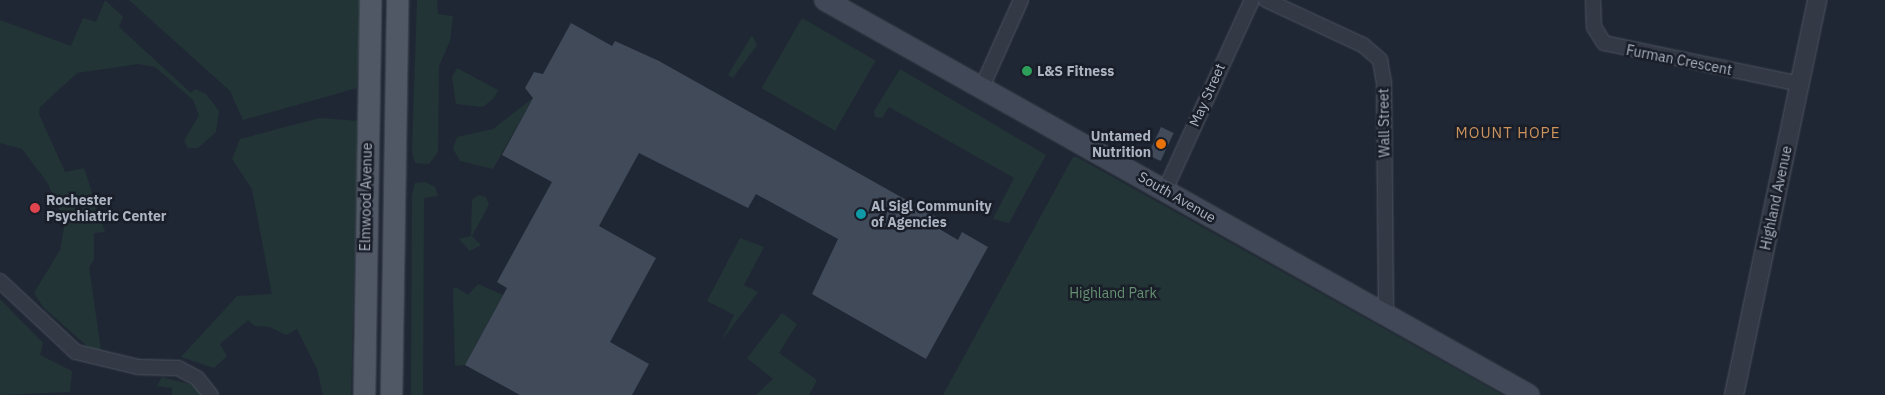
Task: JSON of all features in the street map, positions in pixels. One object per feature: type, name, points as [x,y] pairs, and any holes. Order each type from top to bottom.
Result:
[{"type":"main road","name":"Elmwood Avenue","points":[[364,395],[370,0]]},
{"type":"main road","name":"Elmwood Avenue","points":[[391,395],[397,0]]},
{"type":"main road","name":"South Avenue","points":[[825,0],[1529,395]]},
{"type":"street","points":[[982,87],[1021,0]]},
{"type":"street","name":"May Street","points":[[1165,190],[1252,0]]},
{"type":"street","name":"Wall Street","points":[[1266,0],[1363,45],[1380,60],[1384,83],[1386,316]]},
{"type":"street","name":"Furman Crescent","points":[[1593,0],[1594,28],[1604,42],[1800,84]]},
{"type":"street","name":"Highland Avenue","points":[[1734,395],[1817,0]]},
{"type":"street","points":[[0,281],[76,352],[138,367],[178,368],[197,378],[211,395]]},
{"type":"green space","points":[[105,0],[123,17],[119,27],[191,93],[195,89],[206,94],[219,111],[216,132],[198,148],[188,148],[184,141],[199,115],[193,100],[155,67],[138,64],[77,73],[40,107],[39,114],[65,172],[84,168],[105,232],[94,233],[94,260],[89,267],[101,350],[88,347],[43,307],[34,293],[60,250],[65,222],[47,182],[22,149],[0,143],[0,20],[71,46],[83,18],[96,22]]},
{"type":"green space","points":[[129,0],[361,0],[357,88],[243,120],[230,91]]},
{"type":"green space","points":[[417,0],[437,0],[438,14],[453,16],[450,41],[439,66],[438,152],[429,164],[415,163],[412,152]]},
{"type":"green space","points":[[802,18],[876,60],[835,131],[762,88]]},
{"type":"green space","points":[[752,35],[757,45],[733,78],[728,75]]},
{"type":"green space","points":[[457,68],[498,90],[494,98],[483,107],[456,104],[452,77]]},
{"type":"green space","points":[[900,69],[1046,155],[1009,223],[993,219],[1014,178],[889,107],[882,118],[875,117],[874,111]]},
{"type":"green space","points":[[533,98],[493,169],[460,161],[453,149],[457,137],[493,129]]},
{"type":"green space","points":[[320,118],[358,121],[351,395],[323,395],[317,369],[297,329],[286,335],[270,327],[255,326],[248,320],[220,344],[227,356],[214,368],[181,357],[237,296],[272,294],[252,189],[232,159],[240,139]]},
{"type":"green space","name":"Highland Park","points":[[1073,157],[1077,157],[1503,395],[943,395]]},
{"type":"green space","points":[[425,182],[435,187],[438,196],[424,198],[423,395],[411,395],[412,195],[415,183]]},
{"type":"green space","points":[[478,195],[486,197],[489,205],[472,236],[481,245],[470,251],[459,239],[471,236],[472,200]]},
{"type":"green space","points":[[740,238],[764,247],[744,285],[758,292],[722,340],[734,315],[707,301]]},
{"type":"green space","points":[[478,284],[503,295],[465,365],[455,366],[453,290],[455,287],[468,295]]},
{"type":"green space","points":[[0,299],[43,343],[40,355],[72,371],[70,392],[0,395]]},
{"type":"green space","points":[[782,313],[797,324],[779,353],[817,380],[809,395],[756,395],[773,379],[747,358]]},
{"type":"green space","points":[[162,377],[197,386],[203,395],[172,395],[172,388],[157,386]]},
{"type":"building","name":"Al Sigl Community of Agencies","points":[[571,23],[612,46],[615,41],[659,61],[940,219],[936,227],[958,240],[962,232],[988,247],[926,359],[812,294],[838,239],[756,194],[748,208],[639,153],[599,226],[656,258],[610,342],[649,364],[632,395],[520,395],[465,365],[507,288],[497,282],[552,182],[502,155],[533,98],[525,88],[534,72],[543,74]]},
{"type":"building","name":"Untamed Nutrition","points":[[1161,127],[1174,133],[1161,161],[1148,155]]},
{"type":"place","name":"L&S Fitness","points":[[1027,71]]},
{"type":"place","name":"Untamed Nutrition","points":[[1161,144]]},
{"type":"place","name":"Rochester Psychiatric Center","points":[[35,208]]},
{"type":"place","name":"Al Sigl Community of Agencies","points":[[861,214]]},
{"type":"district","name":"MOUNT HOPE","points":[[1508,133]]}]
